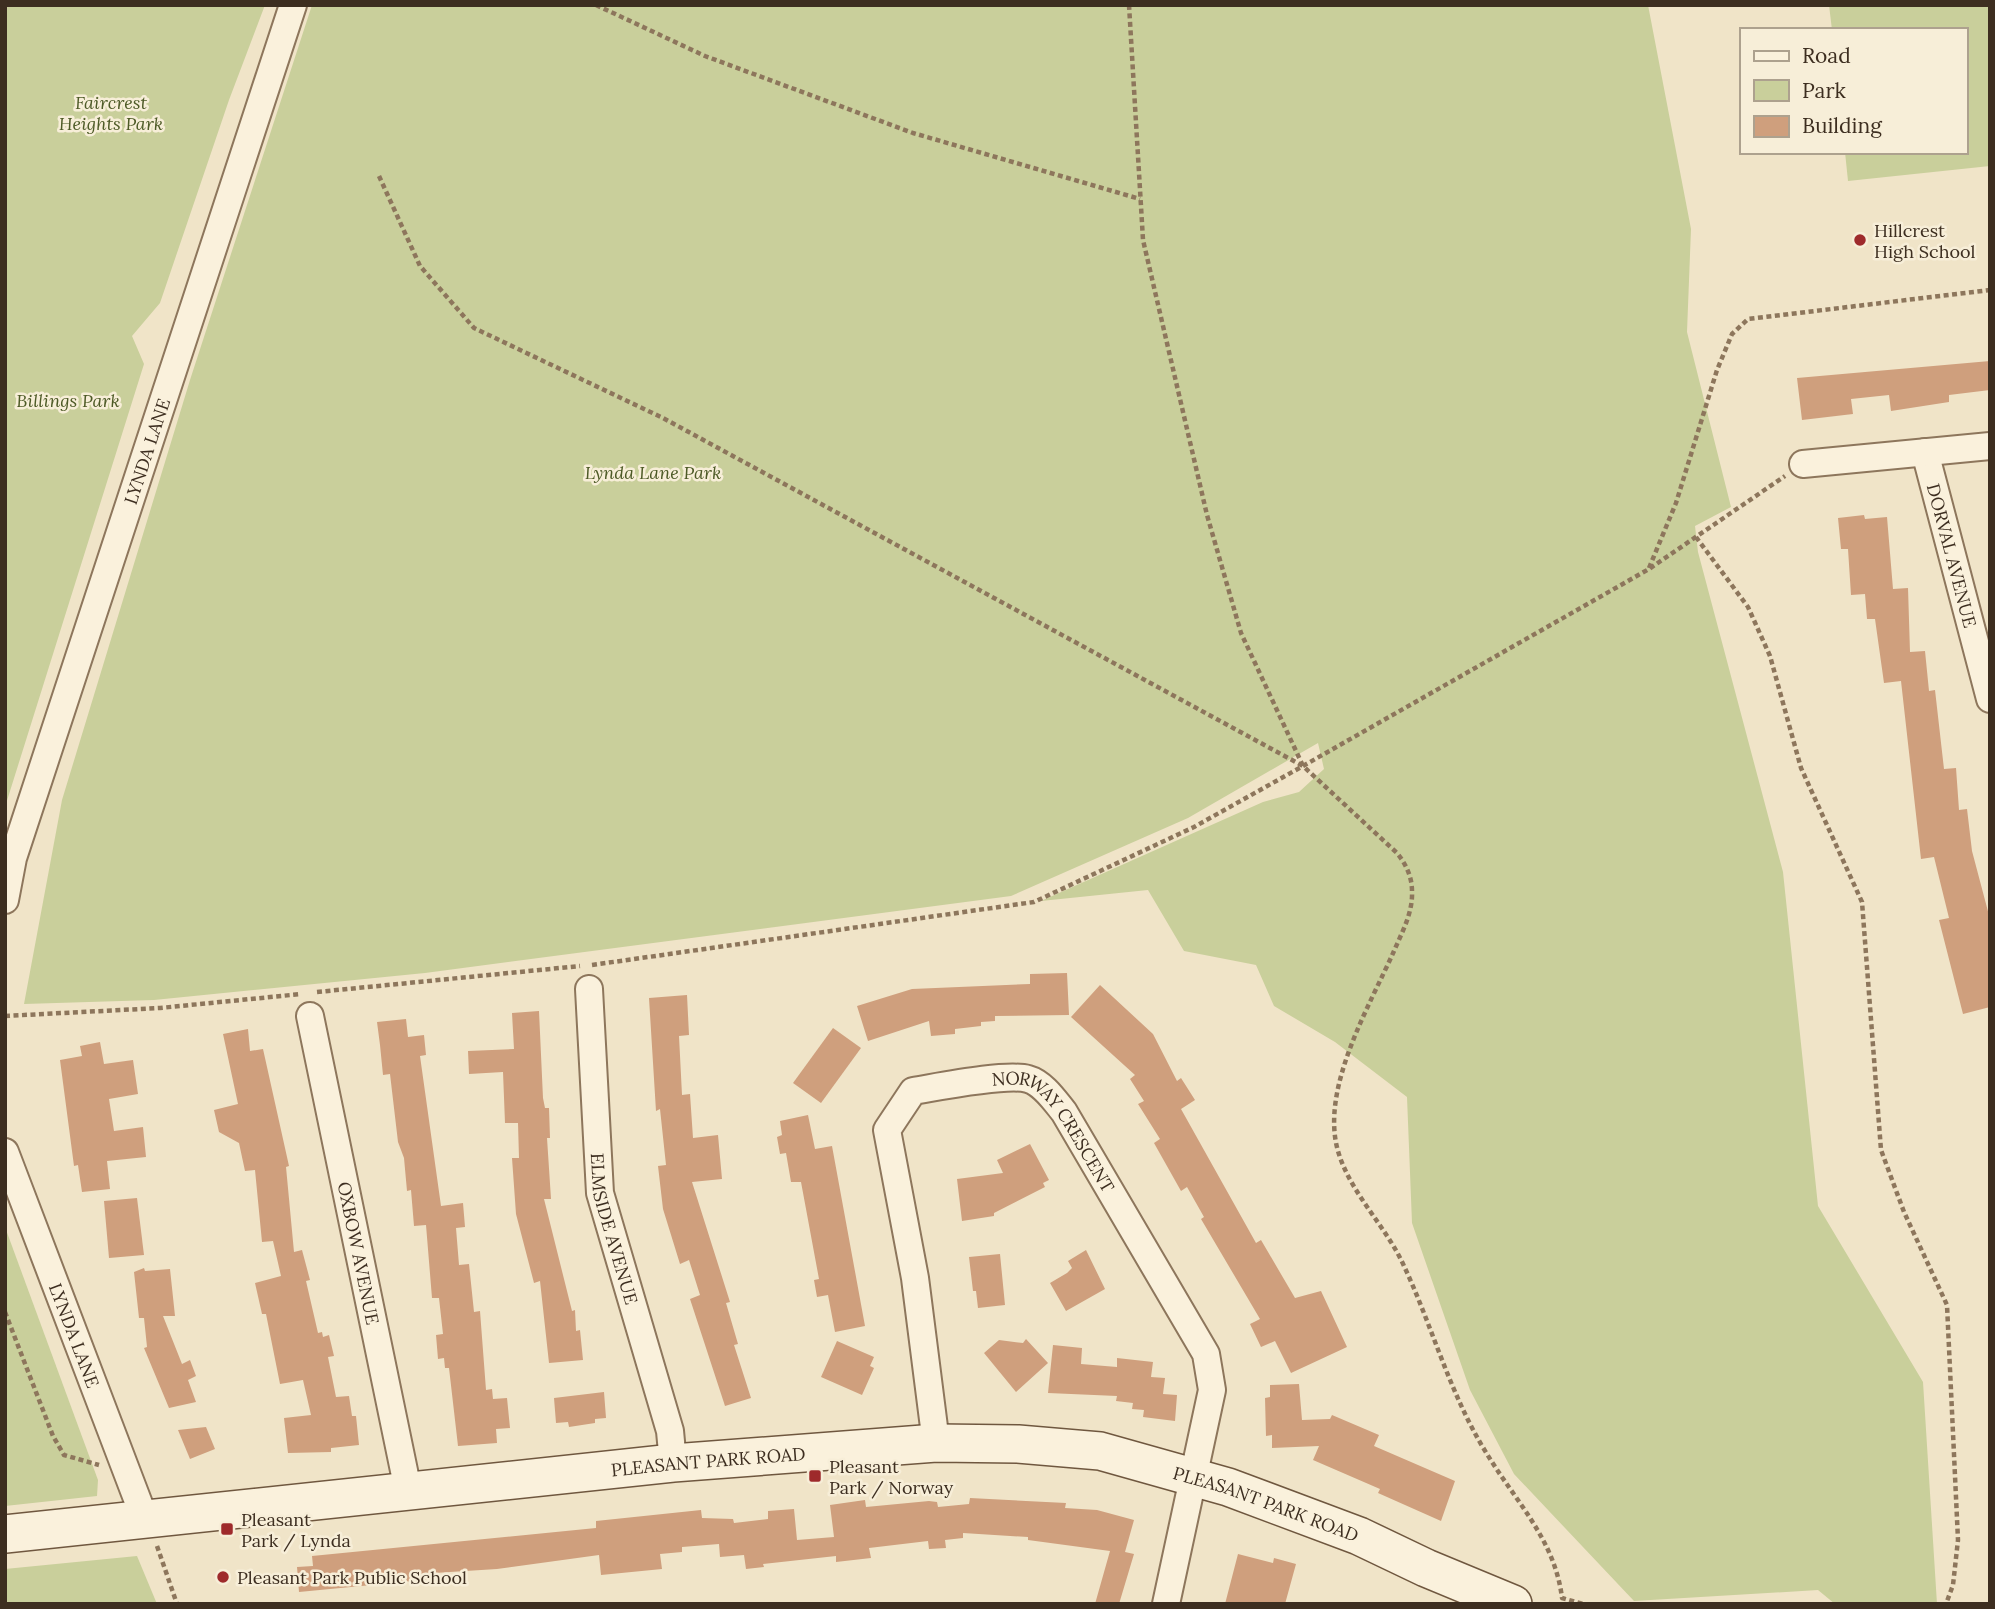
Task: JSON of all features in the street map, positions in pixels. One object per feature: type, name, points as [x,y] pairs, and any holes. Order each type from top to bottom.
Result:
[{"type":"street","name":"LYNDA LANE","points":[[5,900],[13,858],[293,5]]},
{"type":"street","points":[[1803,464],[1990,446]]},
{"type":"street","name":"DORVAL AVENUE","points":[[1925,452],[1990,699]]},
{"type":"street","name":"ELMSIDE AVENUE","points":[[589,989],[600,1193],[670,1431],[673,1463]]},
{"type":"street","name":"OXBOW AVENUE","points":[[310,1016],[408,1490]]},
{"type":"street","name":"NORWAY CRESCENT","points":[[936,1443],[915,1278],[887,1130],[913,1091],[966,1082],[1028,1079],[1048,1092],[1064,1112],[1206,1354],[1212,1390],[1195,1478]]},
{"type":"street","name":"LYNDA LANE","points":[[5,1152],[151,1532]]},
{"type":"street","name":"PLEASANT PARK ROAD","points":[[5,1534],[151,1532],[408,1490],[673,1463],[936,1443],[1018,1444],[1100,1451],[1238,1490],[1359,1536],[1426,1568],[1513,1604]]},
{"type":"street","points":[[1166,1604],[1195,1478]]},
{"type":"path","points":[[596,5],[705,56],[914,133],[1140,199]]},
{"type":"path","points":[[1129,5],[1143,240],[1221,570],[1252,660],[1303,766]]},
{"type":"path","points":[[379,176],[420,266],[474,328],[663,418],[1303,766],[1397,853],[1406,864],[1413,892],[1409,915],[1344,1068],[1334,1121],[1338,1152],[1354,1185],[1405,1268],[1448,1378],[1471,1426],[1549,1548],[1559,1571],[1562,1598],[1583,1604]]},
{"type":"path","points":[[1649,569],[1676,503],[1717,370],[1732,334],[1748,320],[1990,290]]},
{"type":"path","points":[[5,1016],[160,1008],[593,965],[1034,902],[1194,827],[1649,569],[1803,464]]},
{"type":"path","points":[[1696,537],[1748,607],[1770,656],[1801,768],[1862,902],[1881,1150],[1904,1212],[1947,1305],[1958,1540],[1953,1586],[1946,1604]]},
{"type":"path","points":[[5,1311],[53,1436],[64,1455],[96,1462],[104,1468]]},
{"type":"path","points":[[151,1532],[177,1604]]},
{"type":"green space","name":"Faircrest Heights Park","points":[[5,5],[265,5],[229,100],[160,303],[132,336],[144,364],[5,807]]},
{"type":"green space","name":"Lynda Lane Park","points":[[312,5],[1648,5],[1691,229],[1687,332],[1731,507],[1695,526],[1698,552],[1783,872],[1818,1206],[1923,1382],[1937,1604],[1835,1604],[1818,1590],[1634,1601],[1514,1474],[1470,1390],[1412,1223],[1407,1097],[1335,1042],[1274,1006],[1256,965],[1184,951],[1148,890],[1041,901],[1263,802],[1299,792],[1324,769],[1318,743],[1188,818],[1011,896],[425,973],[154,1000],[24,1004],[62,800],[190,380]]},
{"type":"green space","points":[[1829,5],[1990,5],[1990,166],[1848,181],[1845,154],[1967,154],[1967,28],[1832,28]]},
{"type":"green space","points":[[5,1227],[98,1480],[97,1496],[5,1506]]},
{"type":"green space","points":[[137,1556],[157,1604],[5,1604],[5,1569]]},
{"type":"building","points":[[1990,361],[1990,390],[1949,395],[1949,402],[1891,411],[1889,395],[1851,399],[1853,414],[1802,420],[1797,378]]},
{"type":"building","points":[[1864,515],[1865,519],[1887,517],[1893,589],[1908,588],[1910,652],[1925,651],[1929,691],[1935,690],[1944,769],[1956,768],[1959,810],[1967,809],[1972,851],[1990,919],[1990,1007],[1963,1014],[1939,920],[1949,918],[1934,857],[1921,859],[1901,681],[1884,683],[1875,619],[1867,619],[1865,594],[1851,595],[1848,549],[1841,549],[1838,518]]},
{"type":"building","points":[[1067,973],[1069,1015],[995,1016],[995,1021],[981,1022],[981,1026],[955,1029],[955,1034],[931,1036],[929,1021],[868,1041],[857,1006],[912,989],[1030,984],[1030,974]]},
{"type":"building","points":[[1100,985],[1153,1034],[1177,1081],[1181,1078],[1195,1100],[1181,1109],[1256,1243],[1261,1240],[1295,1298],[1321,1291],[1347,1347],[1291,1373],[1275,1341],[1261,1347],[1250,1324],[1260,1319],[1201,1219],[1204,1217],[1187,1187],[1181,1191],[1154,1143],[1160,1139],[1138,1104],[1144,1101],[1130,1079],[1135,1075],[1071,1017]]},
{"type":"building","points":[[687,995],[689,1035],[679,1036],[682,1095],[690,1094],[693,1138],[718,1135],[722,1179],[692,1182],[730,1302],[726,1303],[738,1344],[734,1345],[751,1398],[725,1406],[690,1299],[700,1295],[689,1260],[680,1264],[663,1209],[658,1166],[666,1165],[660,1109],[656,1111],[649,998]]},
{"type":"building","points":[[539,1011],[543,1098],[545,1108],[549,1108],[550,1138],[547,1138],[551,1199],[544,1199],[572,1311],[575,1310],[576,1331],[580,1330],[583,1360],[549,1363],[540,1281],[534,1283],[516,1214],[512,1158],[519,1158],[518,1123],[505,1123],[503,1072],[469,1074],[468,1051],[514,1049],[512,1013]]},
{"type":"building","points":[[406,1019],[408,1037],[424,1035],[426,1055],[420,1056],[441,1206],[463,1203],[465,1227],[456,1228],[459,1265],[469,1264],[474,1312],[480,1311],[486,1390],[492,1389],[493,1399],[507,1398],[510,1428],[496,1429],[497,1443],[458,1446],[449,1368],[445,1368],[444,1358],[438,1359],[436,1335],[443,1334],[439,1298],[432,1298],[426,1225],[414,1226],[411,1190],[407,1191],[404,1158],[398,1142],[390,1074],[383,1075],[377,1022]]},
{"type":"building","points":[[833,1028],[861,1048],[821,1103],[793,1083]]},
{"type":"building","points":[[248,1029],[250,1051],[263,1049],[289,1166],[286,1167],[294,1252],[302,1250],[310,1280],[306,1281],[318,1333],[322,1332],[323,1337],[329,1335],[334,1356],[328,1357],[336,1397],[349,1396],[352,1416],[356,1416],[359,1445],[331,1448],[331,1452],[288,1453],[284,1418],[311,1415],[303,1380],[280,1384],[266,1314],[262,1314],[255,1283],[281,1276],[273,1241],[262,1242],[255,1170],[245,1171],[239,1143],[219,1132],[214,1110],[238,1104],[223,1034]]},
{"type":"building","points":[[100,1042],[104,1064],[133,1060],[138,1094],[109,1099],[114,1131],[143,1127],[146,1157],[107,1161],[110,1189],[82,1192],[78,1165],[74,1166],[60,1060],[82,1056],[80,1046]]},
{"type":"building","points":[[808,1115],[815,1149],[832,1146],[865,1326],[835,1332],[828,1295],[817,1297],[814,1280],[819,1279],[801,1182],[791,1182],[786,1153],[780,1154],[777,1137],[782,1135],[780,1121]]},
{"type":"building","points":[[1030,1144],[1049,1180],[1043,1183],[1045,1187],[994,1213],[994,1216],[962,1221],[957,1179],[1003,1173],[997,1160]]},
{"type":"building","points":[[137,1198],[144,1255],[109,1258],[104,1201]]},
{"type":"building","points":[[1086,1250],[1105,1289],[1066,1311],[1050,1283],[1067,1273],[1072,1268],[1068,1261]]},
{"type":"building","points":[[1000,1254],[1005,1305],[978,1308],[969,1257]]},
{"type":"building","points":[[144,1268],[145,1271],[170,1269],[175,1316],[163,1316],[182,1364],[190,1360],[196,1376],[188,1380],[196,1402],[169,1408],[144,1348],[147,1347],[144,1318],[139,1318],[134,1272]]},
{"type":"building","points":[[1026,1339],[1048,1363],[1016,1392],[984,1353],[999,1340],[1023,1343]]},
{"type":"building","points":[[837,1341],[874,1357],[870,1366],[874,1368],[862,1395],[821,1377]]},
{"type":"building","points":[[1053,1345],[1082,1348],[1081,1364],[1117,1367],[1117,1358],[1153,1362],[1151,1377],[1165,1378],[1163,1394],[1177,1395],[1175,1421],[1143,1417],[1144,1410],[1132,1409],[1133,1403],[1116,1401],[1117,1396],[1048,1393]]},
{"type":"building","points":[[1299,1384],[1302,1420],[1330,1419],[1332,1415],[1379,1435],[1374,1446],[1455,1481],[1441,1521],[1378,1493],[1380,1489],[1313,1460],[1319,1446],[1272,1448],[1272,1435],[1266,1436],[1265,1398],[1270,1397],[1270,1385]]},
{"type":"building","points":[[604,1392],[606,1418],[595,1419],[595,1423],[569,1427],[568,1422],[556,1423],[554,1398]]},
{"type":"building","points":[[206,1427],[215,1449],[190,1459],[178,1430]]},
{"type":"building","points":[[970,1498],[1066,1503],[1065,1508],[1097,1510],[1134,1520],[1125,1552],[1134,1554],[1119,1604],[1095,1604],[1110,1551],[1028,1540],[1028,1537],[963,1533],[963,1538],[945,1540],[946,1548],[929,1549],[928,1541],[869,1548],[871,1558],[836,1562],[836,1556],[763,1564],[764,1567],[746,1569],[744,1555],[720,1557],[719,1544],[682,1547],[682,1552],[660,1554],[662,1569],[601,1575],[599,1555],[497,1569],[434,1573],[434,1579],[299,1592],[297,1567],[313,1566],[312,1556],[596,1528],[596,1521],[701,1510],[702,1518],[733,1519],[734,1523],[768,1519],[768,1511],[794,1509],[797,1540],[834,1537],[830,1505],[865,1500],[866,1507],[929,1501],[937,1502],[938,1507],[969,1504]]},
{"type":"building","points":[[1238,1554],[1273,1563],[1274,1558],[1296,1564],[1285,1604],[1225,1604]]},
{"type":"place","name":"Hillcrest High School","points":[[1860,240]]},
{"type":"place","name":"Pleasant Park / Norway","points":[[815,1476]]},
{"type":"place","name":"Pleasant Park / Lynda","points":[[227,1529]]},
{"type":"place","name":"Pleasant Park Public School","points":[[223,1577]]},
{"type":"park label","name":"Billings Park","points":[[68,400]]}]
